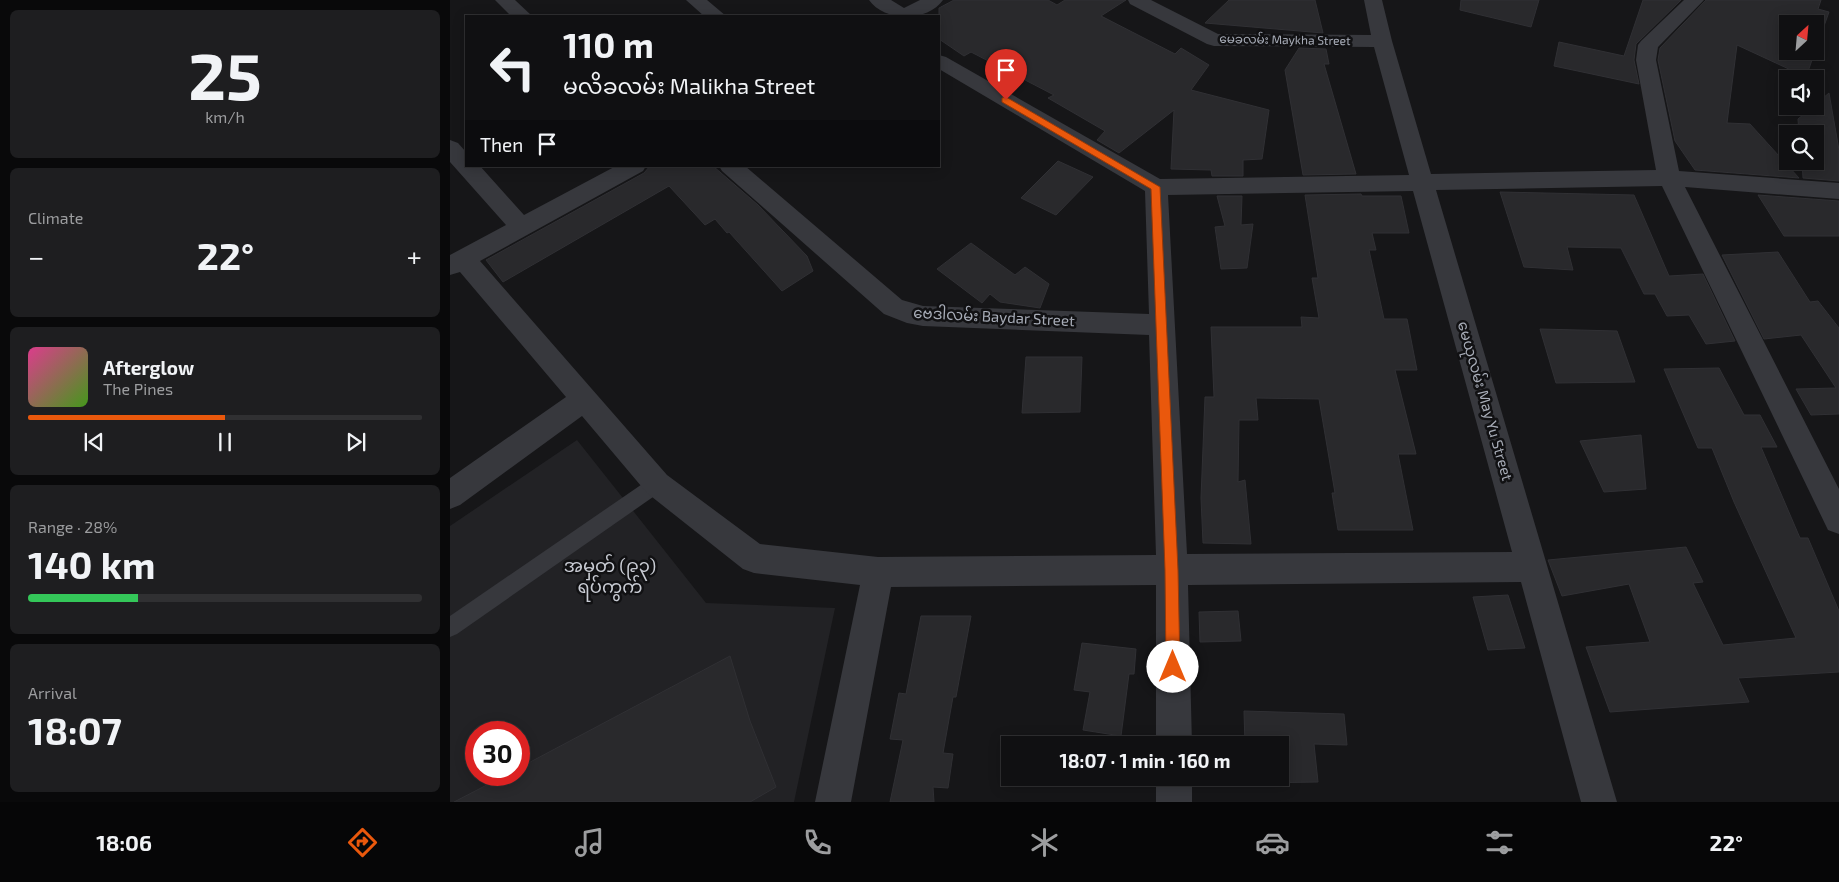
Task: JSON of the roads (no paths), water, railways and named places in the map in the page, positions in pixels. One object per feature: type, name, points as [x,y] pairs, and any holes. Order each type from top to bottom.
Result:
[{"type":"street","points":[[504,0],[521,15]]},
{"type":"street","points":[[695,0],[715,15]]},
{"type":"street","points":[[878,0],[901,15]]},
{"type":"street","points":[[905,15],[934,0]]},
{"type":"street","name":"မေခလမ်း Maykha Street","points":[[1137,0],[1214,40],[1382,40]]},
{"type":"street","name":"မေယုလမ်း May Yu Street","points":[[1373,0],[1382,40],[1422,182],[1599,802]]},
{"type":"street","points":[[1695,0],[1648,46],[1646,60],[1670,178],[1839,520]]},
{"type":"street","points":[[940,62],[1156,187],[1670,178],[1839,192]]},
{"type":"street","points":[[450,148],[465,165]]},
{"type":"street","points":[[467,167],[522,227]]},
{"type":"street","points":[[633,167],[457,263],[584,398],[657,484],[754,558],[878,572],[1532,567]]},
{"type":"street","name":"ဗေဒါလမ်း Baydar Street","points":[[731,167],[893,307],[907,313],[923,316],[1162,325]]},
{"type":"street","points":[[1156,187],[1172,570],[1174,736]]},
{"type":"street","points":[[450,495],[584,398]]},
{"type":"street","points":[[833,802],[878,572]]},
{"type":"street","points":[[1174,786],[1174,802]]},
{"type":"lane","points":[[450,627],[657,484]]},
{"type":"district","name":"အမှတ် (၉၃) ရပ်ကွက်","points":[[610,576]]}]
